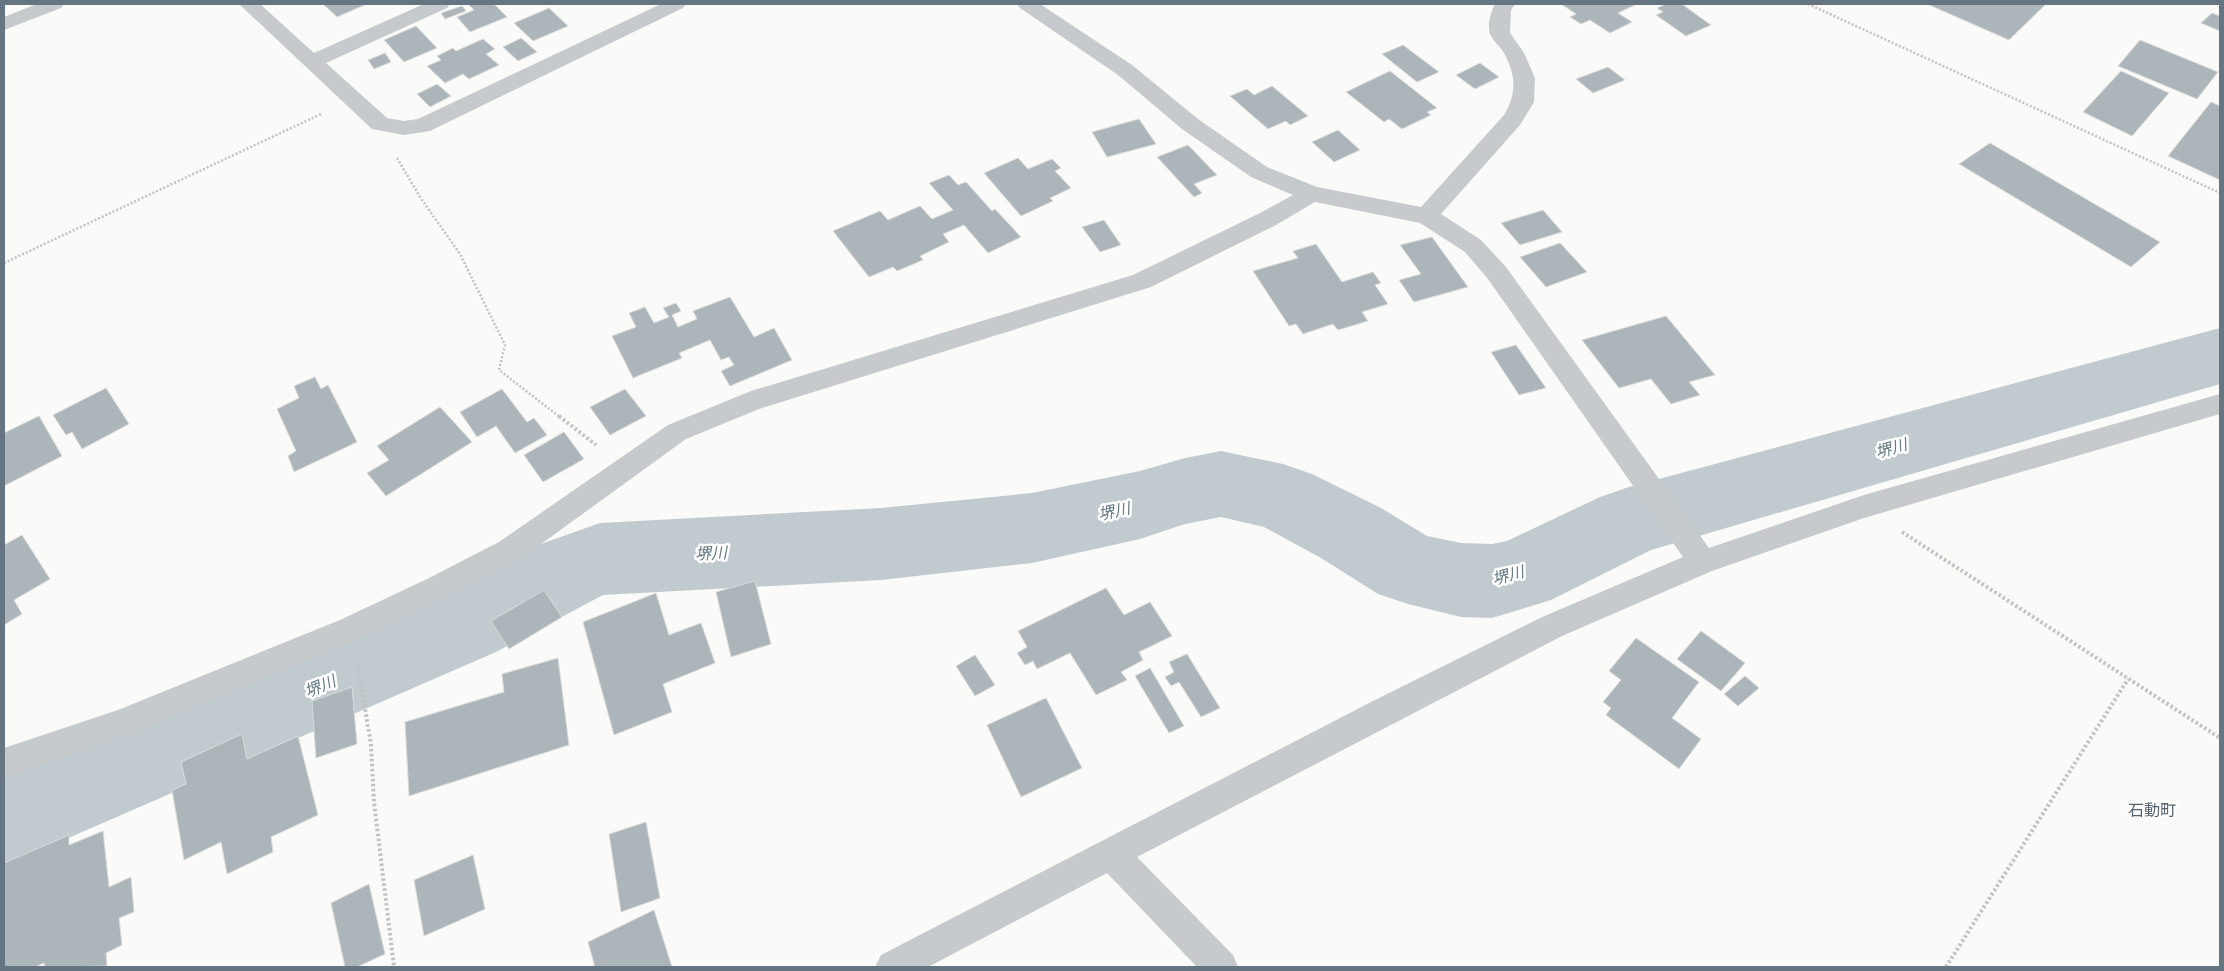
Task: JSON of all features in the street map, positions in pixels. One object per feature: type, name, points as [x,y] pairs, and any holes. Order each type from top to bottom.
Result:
[{"type":"street","points":[[4,24],[54,4]]},
{"type":"street","points":[[250,4],[380,124],[404,128],[422,126],[676,4]]},
{"type":"street","points":[[313,61],[440,4]]},
{"type":"street","points":[[1027,4],[1125,70],[1190,124],[1260,172],[1312,194],[1426,216],[1445,226],[1473,246],[1498,273],[1703,562]]},
{"type":"street","points":[[1426,216],[1512,120],[1524,102],[1524,78],[1514,53],[1500,33],[1501,10],[1505,4]]},
{"type":"street","points":[[4,762],[121,724],[351,629],[429,592],[509,551],[677,432],[751,401],[1142,281],[1268,219],[1312,194]]},
{"type":"street","points":[[893,967],[1110,853],[1551,627],[1703,562],[1864,507],[2220,404]]},
{"type":"street","points":[[1110,853],[1221,967]]},
{"type":"path","points":[[1808,4],[2220,193]]},
{"type":"path","points":[[4,263],[231,158],[353,98]]},
{"type":"path","points":[[380,124],[393,152],[420,197],[460,254],[478,289],[504,345],[499,370],[625,468]]},
{"type":"path","points":[[1864,507],[2220,738]]},
{"type":"path","points":[[1946,967],[2128,680]]},
{"type":"path","points":[[361,681],[371,745],[375,812],[394,967]]},
{"type":"building","points":[[323,4],[367,4],[337,17]]},
{"type":"building","points":[[468,4],[494,4],[507,17],[470,32],[457,17],[474,10]]},
{"type":"building","points":[[1561,4],[1637,4],[1618,13],[1632,22],[1610,33],[1590,20],[1581,24],[1570,17],[1576,14]]},
{"type":"building","points":[[1667,4],[1685,4],[1683,5],[1711,25],[1686,36],[1656,15],[1663,12],[1657,8]]},
{"type":"building","points":[[1927,4],[2046,4],[2009,40]]},
{"type":"building","points":[[462,6],[466,11],[445,19],[441,13]]},
{"type":"building","points":[[549,8],[568,26],[533,41],[514,23]]},
{"type":"building","points":[[2212,13],[2220,16],[2220,31],[2201,23]]},
{"type":"building","points":[[416,26],[437,48],[404,62],[384,40]]},
{"type":"building","points":[[521,38],[537,52],[518,61],[503,47]]},
{"type":"building","points":[[483,39],[495,49],[486,54],[499,65],[469,79],[463,74],[445,83],[427,66],[441,60],[437,56],[453,48],[456,51]]},
{"type":"building","points":[[2140,40],[2218,72],[2197,99],[2118,66]]},
{"type":"building","points":[[1403,45],[1439,72],[1417,82],[1382,54]]},
{"type":"building","points":[[385,53],[391,62],[374,69],[368,60]]},
{"type":"building","points":[[1480,63],[1499,77],[1475,89],[1456,75]]},
{"type":"building","points":[[1608,67],[1625,80],[1593,93],[1576,79]]},
{"type":"building","points":[[1390,71],[1437,108],[1427,112],[1431,115],[1402,129],[1389,119],[1384,122],[1346,92]]},
{"type":"building","points":[[2121,71],[2169,93],[2132,136],[2083,112]]},
{"type":"building","points":[[437,84],[451,96],[430,107],[417,94]]},
{"type":"building","points":[[1272,86],[1308,116],[1290,125],[1286,121],[1268,129],[1230,96],[1247,89],[1254,95]]},
{"type":"building","points":[[2211,102],[2220,106],[2220,180],[2168,156]]},
{"type":"building","points":[[1139,119],[1156,144],[1107,157],[1092,132]]},
{"type":"building","points":[[1338,130],[1360,150],[1334,162],[1312,142]]},
{"type":"building","points":[[1990,143],[2160,242],[2131,267],[1959,164]]},
{"type":"building","points":[[1188,145],[1217,175],[1194,184],[1202,193],[1194,197],[1157,157]]},
{"type":"building","points":[[1018,158],[1028,169],[1052,159],[1061,168],[1055,171],[1071,188],[1050,198],[1053,201],[1021,216],[984,173]]},
{"type":"building","points":[[949,175],[958,185],[966,182],[992,211],[995,209],[1021,237],[988,253],[964,225],[943,234],[949,242],[920,256],[923,260],[897,271],[893,267],[869,277],[833,231],[880,211],[888,220],[920,206],[932,219],[953,210],[929,183]]},
{"type":"building","points":[[1543,210],[1562,232],[1520,245],[1501,223]]},
{"type":"building","points":[[1104,220],[1121,245],[1100,252],[1082,227]]},
{"type":"building","points":[[1432,237],[1468,287],[1414,302],[1399,280],[1421,274],[1400,245]]},
{"type":"building","points":[[1560,243],[1587,272],[1546,287],[1520,257]]},
{"type":"building","points":[[1316,244],[1342,282],[1373,272],[1381,283],[1375,285],[1388,304],[1362,312],[1368,321],[1338,330],[1333,324],[1303,334],[1296,324],[1289,326],[1253,271],[1298,258],[1293,251]]},
{"type":"building","points":[[730,297],[754,337],[774,328],[792,360],[730,386],[721,371],[734,365],[729,357],[721,360],[710,340],[679,353],[682,358],[633,378],[612,336],[636,327],[629,313],[645,307],[654,323],[669,317],[663,308],[676,303],[681,311],[672,315],[678,327],[697,319],[693,311]]},
{"type":"building","points":[[1666,316],[1715,375],[1689,382],[1700,395],[1671,404],[1651,379],[1619,388],[1582,340]]},
{"type":"building","points":[[1516,345],[1546,388],[1519,395],[1491,352]]},
{"type":"building","points":[[315,377],[321,389],[328,385],[357,442],[294,472],[288,456],[296,451],[277,409],[299,398],[294,386]]},
{"type":"building","points":[[106,388],[129,424],[82,449],[72,432],[66,435],[53,415]]},
{"type":"building","points":[[502,389],[527,422],[534,418],[547,435],[515,453],[496,426],[477,437],[460,412]]},
{"type":"building","points":[[625,389],[646,416],[610,435],[590,407]]},
{"type":"building","points":[[440,407],[472,442],[386,496],[367,473],[389,460],[377,446]]},
{"type":"building","points":[[39,416],[62,456],[4,486],[4,433]]},
{"type":"building","points":[[564,432],[584,459],[543,482],[524,455]]},
{"type":"building","points":[[22,535],[50,579],[14,600],[22,614],[4,625],[4,545]]},
{"type":"building","points":[[755,581],[771,644],[731,657],[716,592]]},
{"type":"building","points":[[1106,588],[1124,615],[1150,602],[1172,636],[1139,652],[1143,660],[1121,672],[1127,680],[1096,695],[1070,653],[1037,669],[1033,661],[1025,665],[1017,653],[1027,647],[1018,631]]},
{"type":"building","points":[[544,590],[562,617],[509,649],[491,621]]},
{"type":"building","points":[[656,593],[669,635],[701,623],[715,663],[663,684],[672,712],[614,735],[583,622]]},
{"type":"building","points":[[1701,631],[1745,663],[1721,691],[1677,659]]},
{"type":"building","points":[[1636,638],[1699,682],[1672,718],[1701,739],[1679,769],[1606,715],[1611,708],[1603,702],[1621,680],[1609,671]]},
{"type":"building","points":[[1187,654],[1220,708],[1201,717],[1179,682],[1171,686],[1165,677],[1174,672],[1169,662]]},
{"type":"building","points":[[975,655],[995,685],[975,696],[956,666]]},
{"type":"building","points":[[558,658],[569,745],[409,796],[405,722],[504,692],[502,674]]},
{"type":"building","points":[[1150,668],[1184,726],[1169,733],[1135,676]]},
{"type":"building","points":[[1745,676],[1759,688],[1738,706],[1724,694]]},
{"type":"building","points":[[352,687],[357,744],[316,758],[312,701]]},
{"type":"building","points":[[1046,698],[1082,768],[1021,797],[987,725]]},
{"type":"building","points":[[242,734],[247,759],[298,736],[318,815],[271,837],[273,852],[227,874],[221,842],[184,860],[172,790],[186,784],[181,762]]},
{"type":"building","points":[[646,822],[660,898],[621,912],[609,834]]},
{"type":"building","points":[[103,831],[109,887],[131,877],[134,912],[119,918],[122,945],[106,953],[107,966],[45,967],[44,963],[35,967],[4,967],[4,863],[69,835],[69,845]]},
{"type":"building","points":[[473,855],[485,909],[424,936],[414,880]]},
{"type":"building","points":[[369,884],[385,954],[357,967],[345,967],[331,903]]},
{"type":"building","points":[[654,910],[672,967],[595,967],[588,942]]},
{"type":"waterway","name":"堺川","points":[[4,819],[465,625],[568,571],[600,559],[881,544],[1032,528],[1140,505],[1185,491],[1221,484],[1283,498],[1351,533],[1408,568],[1461,580],[1492,581],[1521,574],[1629,522],[2220,356]]},
{"type":"district","name":"石動町","points":[[2152,810]]}]
